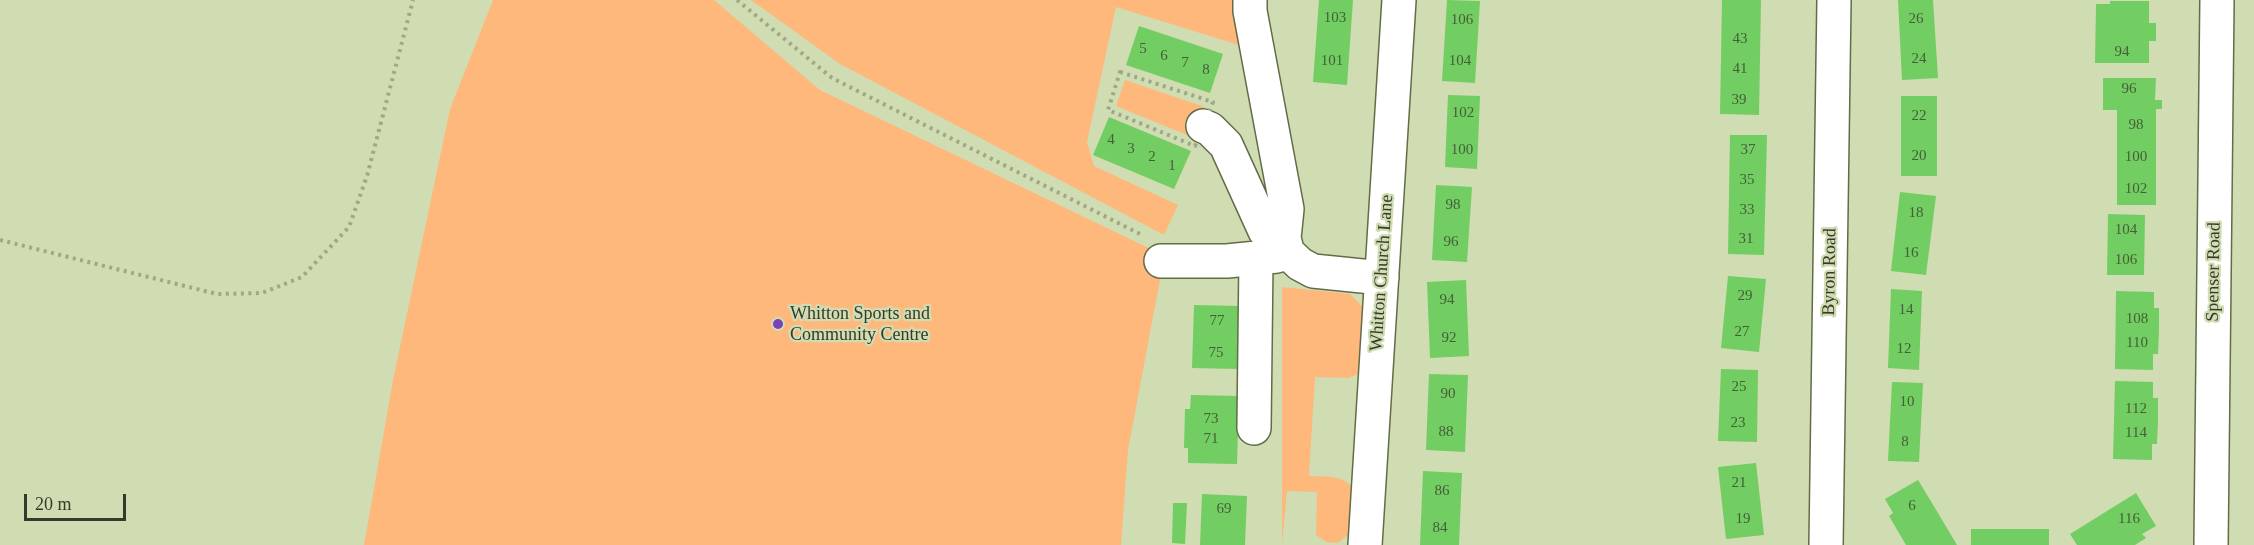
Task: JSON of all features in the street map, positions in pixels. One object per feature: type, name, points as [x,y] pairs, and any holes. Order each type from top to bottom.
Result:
[{"type":"street","points":[[1250,0],[1250,11],[1287,209],[1284,238],[1288,254]]},
{"type":"street","name":"Whitton Church Lane","points":[[1365,545],[1399,0]]},
{"type":"street","name":"Byron Road","points":[[1826,545],[1834,0]]},
{"type":"street","name":"Spenser Road","points":[[2211,545],[2217,0]]},
{"type":"street","points":[[1203,126],[1210,129],[1226,145],[1265,231],[1288,254],[1313,271],[1382,278]]},
{"type":"street","points":[[1156,250],[1256,260],[1288,254]]},
{"type":"street","points":[[1254,428],[1256,260]]},
{"type":"path","points":[[0,240],[217,294],[262,292],[302,277],[349,227],[367,176],[413,0]]},
{"type":"path","points":[[738,0],[832,78],[1156,250]]},
{"type":"path","points":[[1120,72],[1213,102],[1203,126],[1196,146],[1108,110],[1120,72]]},
{"type":"shaded area","name":"Whitton Sports and Community Centre","points":[[493,0],[714,0],[820,90],[1159,253],[1162,269],[1128,450],[1121,545],[364,545],[393,380],[450,109]]},
{"type":"shaded area","points":[[751,0],[1233,0],[1239,45],[1116,7],[1087,142],[1094,166],[1178,205],[1164,235],[840,64]]},
{"type":"shaded area","points":[[1125,80],[1205,107],[1192,137],[1116,106]]},
{"type":"shaded area","points":[[1282,287],[1350,294],[1365,309],[1360,373],[1349,378],[1315,377],[1309,476],[1341,479],[1354,491],[1350,533],[1338,543],[1326,542],[1316,535],[1317,492],[1287,491],[1282,545]]},
{"type":"building","points":[[1319,0],[1353,0],[1347,85],[1313,82]]},
{"type":"building","points":[[1447,0],[1480,1],[1475,83],[1442,81]]},
{"type":"building","points":[[1722,0],[1761,0],[1759,115],[1720,114]]},
{"type":"building","points":[[1898,0],[1933,0],[1938,78],[1902,80]]},
{"type":"building","points":[[2110,1],[2149,1],[2149,23],[2156,23],[2156,41],[2149,41],[2149,63],[2095,63],[2096,4],[2110,4]]},
{"type":"building","points":[[1139,26],[1223,54],[1210,93],[1126,65]]},
{"type":"building","points":[[2103,78],[2156,78],[2155,100],[2162,100],[2162,109],[2156,109],[2156,205],[2117,205],[2117,110],[2103,110]]},
{"type":"building","points":[[1448,95],[1480,96],[1477,169],[1445,167]]},
{"type":"building","points":[[1901,96],[1937,96],[1937,176],[1901,176]]},
{"type":"building","points":[[1109,117],[1191,151],[1174,189],[1093,155]]},
{"type":"building","points":[[1730,135],[1767,135],[1764,255],[1728,254]]},
{"type":"building","points":[[1436,185],[1472,187],[1467,262],[1432,260]]},
{"type":"building","points":[[1900,192],[1936,196],[1926,275],[1891,271]]},
{"type":"building","points":[[2108,214],[2145,215],[2144,275],[2107,275]]},
{"type":"building","points":[[1728,276],[1766,279],[1759,352],[1721,348]]},
{"type":"building","points":[[1466,280],[1469,356],[1430,358],[1427,282]]},
{"type":"building","points":[[1891,289],[1922,291],[1919,370],[1888,368]]},
{"type":"building","points":[[2116,291],[2154,292],[2154,308],[2159,308],[2159,331],[2158,354],[2153,354],[2153,370],[2115,369]]},
{"type":"building","points":[[1194,305],[1240,306],[1238,369],[1192,368]]},
{"type":"building","points":[[1721,369],[1758,370],[1757,442],[1718,441]]},
{"type":"building","points":[[1429,374],[1468,375],[1465,452],[1426,450]]},
{"type":"building","points":[[2115,381],[2153,382],[2153,398],[2158,398],[2158,421],[2157,444],[2152,444],[2152,460],[2113,459]]},
{"type":"building","points":[[1892,382],[1923,383],[1919,462],[1888,461]]},
{"type":"building","points":[[1191,395],[1239,396],[1237,464],[1188,463],[1188,448],[1184,448],[1185,409],[1190,409]]},
{"type":"building","points":[[1756,463],[1764,535],[1726,539],[1718,467]]},
{"type":"building","points":[[1423,471],[1462,473],[1459,545],[1420,545]]},
{"type":"building","points":[[1918,480],[1957,545],[1906,545],[1889,516],[1893,513],[1885,499]]},
{"type":"building","points":[[2136,493],[2156,526],[2142,534],[2146,538],[2135,545],[2077,545],[2070,534]]},
{"type":"building","points":[[1202,494],[1247,496],[1245,545],[1200,545]]},
{"type":"building","points":[[1173,503],[1187,503],[1185,544],[1172,543]]},
{"type":"building","points":[[1971,529],[2049,529],[2049,545],[1971,545]]},
{"type":"place","name":"Whitton Sports and Community Centre","points":[[778,324]]}]
